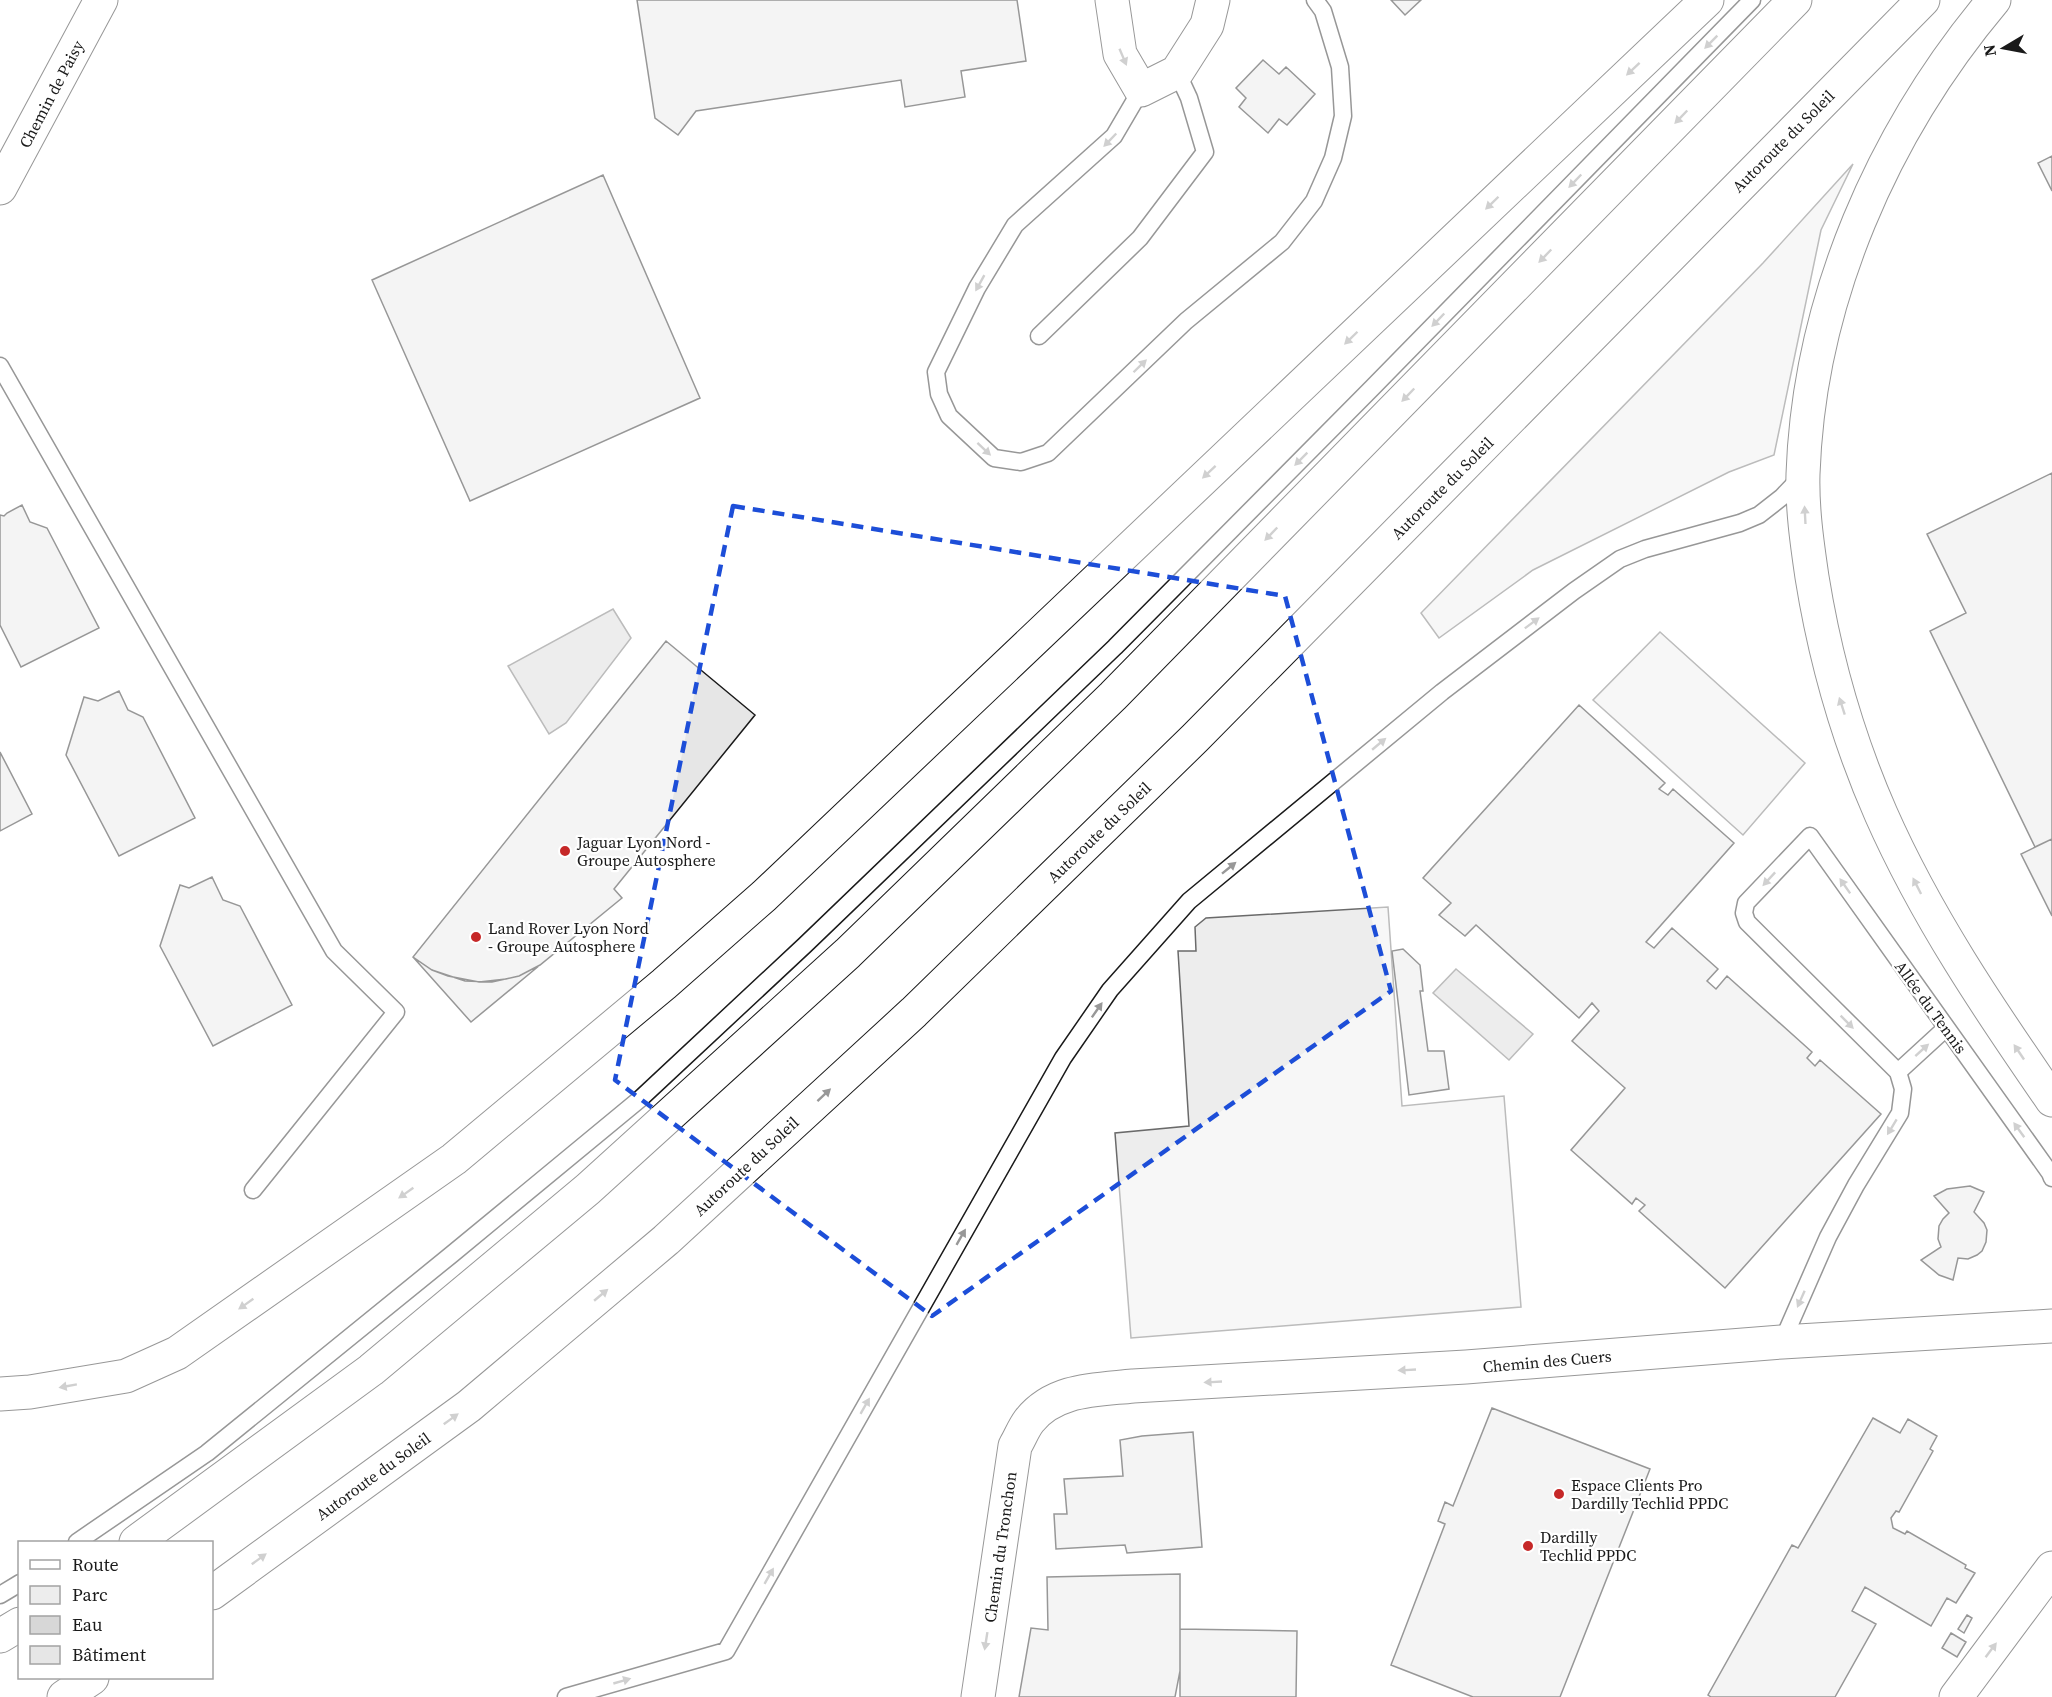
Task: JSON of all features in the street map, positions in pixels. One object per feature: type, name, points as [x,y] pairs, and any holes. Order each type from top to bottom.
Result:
[{"type":"main road","name":"Chemin de Paisy","points":[[0,188],[101,0]]},
{"type":"main road","points":[[1112,0],[1120,54],[1141,90],[1176,72],[1207,25],[1212,0]]},
{"type":"main road","points":[[0,1394],[30,1392],[126,1376],[177,1353],[454,1160],[655,992],[764,896],[1707,0]]},
{"type":"main road","points":[[137,1541],[371,1370],[588,1189],[848,953],[1113,696],[1796,0]]},
{"type":"main road","name":"Autoroute du Soleil","points":[[213,1592],[469,1406],[666,1240],[914,1012],[1195,738],[1923,0]]},
{"type":"main road","points":[[1994,0],[1930,86],[1894,145],[1847,247],[1820,340],[1809,407],[1803,476],[1807,542],[1817,608],[1830,670],[1853,741],[1881,814],[1921,894],[1976,990],[2052,1100]]},
{"type":"main road","name":"Chemin des Cuers","points":[[1044,1405],[1061,1397],[1094,1390],[1466,1367],[1782,1342],[2052,1326]]},
{"type":"main road","name":"Chemin du Tronchon","points":[[978,1697],[1015,1446],[1028,1423],[1044,1405]]},
{"type":"main road","points":[[1956,1697],[2052,1568]]},
{"type":"main road","points":[[0,1636],[18,1625]]},
{"type":"main road","points":[[64,1697],[89,1679]]},
{"type":"lane","points":[[1141,90],[1114,136],[1015,225],[977,288],[936,372],[939,394],[949,416],[994,458],[1020,462],[1048,453],[1186,321],[1282,242],[1314,201],[1333,158],[1343,116],[1340,67],[1323,10],[1315,0]]},
{"type":"lane","points":[[78,1541],[207,1453],[452,1256],[640,1099],[806,945],[1114,647],[1372,388],[1752,0]]},
{"type":"lane","points":[[1038,336],[1140,238],[1205,152],[1190,98],[1176,72]]},
{"type":"lane","points":[[0,366],[334,951],[396,1012],[253,1190]]},
{"type":"lane","points":[[566,1697],[726,1651],[1063,1058],[1110,990],[1189,901],[1442,692],[1610,566],[1645,549],[1740,523],[1759,515],[1803,476]]},
{"type":"lane","name":"Allée du Tennis","points":[[1898,1072],[1747,922],[1744,913],[1746,903],[1810,836],[2052,1178]]},
{"type":"lane","points":[[1782,1342],[1828,1238],[1856,1185],[1900,1113],[1903,1089],[1898,1072],[1946,1028]]},
{"type":"lane","points":[[0,1595],[18,1584]]},
{"type":"highlighted area","points":[[733,506],[1285,596],[1391,991],[932,1316],[615,1080]]},
{"type":"green space","points":[[1853,164],[1821,230],[1774,455],[1729,472],[1533,570],[1439,638],[1421,613],[1763,263]]},
{"type":"green space","points":[[1660,632],[1805,763],[1743,835],[1593,700]]},
{"type":"green space","points":[[1388,907],[1402,1106],[1504,1096],[1521,1307],[1131,1338],[1115,1133],[1189,1126],[1178,951],[1196,951],[1195,927],[1206,918]]},
{"type":"water","points":[[613,609],[631,638],[566,723],[549,734],[508,666]]},
{"type":"water","points":[[1456,969],[1533,1034],[1509,1060],[1433,993]]},
{"type":"building","points":[[637,0],[1017,0],[1026,61],[961,71],[965,97],[905,107],[901,80],[696,111],[678,135],[655,118]]},
{"type":"building","points":[[1391,0],[1421,0],[1405,15]]},
{"type":"building","points":[[1263,60],[1279,74],[1286,67],[1315,94],[1287,125],[1279,119],[1268,133],[1239,107],[1246,98],[1236,88]]},
{"type":"building","points":[[2052,156],[2052,191],[2038,163]]},
{"type":"building","points":[[603,175],[700,398],[470,501],[372,280]]},
{"type":"building","points":[[2052,473],[2052,839],[2035,847],[1930,631],[1966,613],[1927,534]]},
{"type":"building","points":[[22,505],[30,522],[47,528],[99,628],[21,667],[0,625],[0,515],[4,516]]},
{"type":"building","points":[[666,641],[755,715],[614,889],[622,898],[540,965],[519,976],[492,982],[465,981],[432,970],[413,957]]},
{"type":"building","points":[[119,691],[128,710],[143,717],[195,818],[119,856],[66,755],[84,697],[98,701]]},
{"type":"building","points":[[1579,705],[1665,783],[1659,789],[1668,795],[1673,789],[1734,843],[1646,942],[1654,948],[1672,928],[1718,969],[1707,981],[1716,989],[1727,976],[1812,1052],[1807,1058],[1815,1066],[1820,1060],[1881,1114],[1725,1288],[1639,1211],[1645,1205],[1636,1198],[1632,1204],[1571,1150],[1625,1088],[1572,1041],[1599,1011],[1592,1003],[1579,1018],[1476,925],[1465,936],[1439,915],[1451,903],[1423,878]]},
{"type":"building","points":[[0,752],[32,814],[0,831]]},
{"type":"building","points":[[2052,839],[2052,916],[2021,854]]},
{"type":"building","points":[[212,877],[223,900],[240,906],[292,1005],[213,1046],[160,946],[180,885],[189,888]]},
{"type":"building","points":[[1403,949],[1420,965],[1423,991],[1420,991],[1428,1051],[1444,1051],[1449,1089],[1409,1095],[1392,951]]},
{"type":"building","points":[[413,957],[432,970],[448,976],[479,982],[519,976],[540,965],[471,1022]]},
{"type":"building","points":[[1970,1186],[1984,1192],[1974,1212],[1987,1230],[1986,1242],[1982,1251],[1977,1255],[1968,1259],[1958,1258],[1953,1280],[1939,1275],[1921,1260],[1941,1247],[1938,1239],[1939,1226],[1949,1213],[1934,1196],[1947,1189]]},
{"type":"building","name":"Dardilly Techlid PPDC","points":[[1492,1408],[1650,1469],[1560,1697],[1473,1697],[1391,1665],[1445,1524],[1438,1521],[1445,1502],[1453,1506]]},
{"type":"building","points":[[1873,1418],[1900,1433],[1908,1419],[1937,1436],[1930,1449],[1933,1451],[1899,1512],[1896,1511],[1891,1518],[1893,1528],[1905,1534],[1907,1531],[1966,1565],[1965,1568],[1975,1573],[1956,1603],[1947,1598],[1931,1626],[1865,1587],[1852,1611],[1876,1624],[1835,1697],[1711,1697],[1708,1695],[1792,1545],[1798,1548]]},
{"type":"building","points":[[1193,1432],[1202,1547],[1127,1553],[1125,1545],[1056,1549],[1054,1514],[1067,1514],[1064,1479],[1123,1476],[1120,1440]]},
{"type":"building","points":[[1180,1574],[1180,1671],[1175,1697],[1019,1697],[1031,1628],[1048,1630],[1047,1577]]},
{"type":"building","points":[[1967,1615],[1972,1618],[1964,1633],[1958,1629]]},
{"type":"building","points":[[1180,1629],[1297,1631],[1296,1697],[1180,1697]]},
{"type":"building","points":[[1951,1633],[1966,1642],[1957,1657],[1942,1648]]},
{"type":"place","name":"Jaguar Lyon Nord - Groupe Autosphere","points":[[565,851]]},
{"type":"place","name":"Land Rover Lyon Nord - Groupe Autosphere","points":[[476,937]]},
{"type":"place","name":"Espace Clients Pro Dardilly Techlid PPDC","points":[[1559,1494]]},
{"type":"place","name":"Dardilly Techlid PPDC","points":[[1528,1546]]}]
